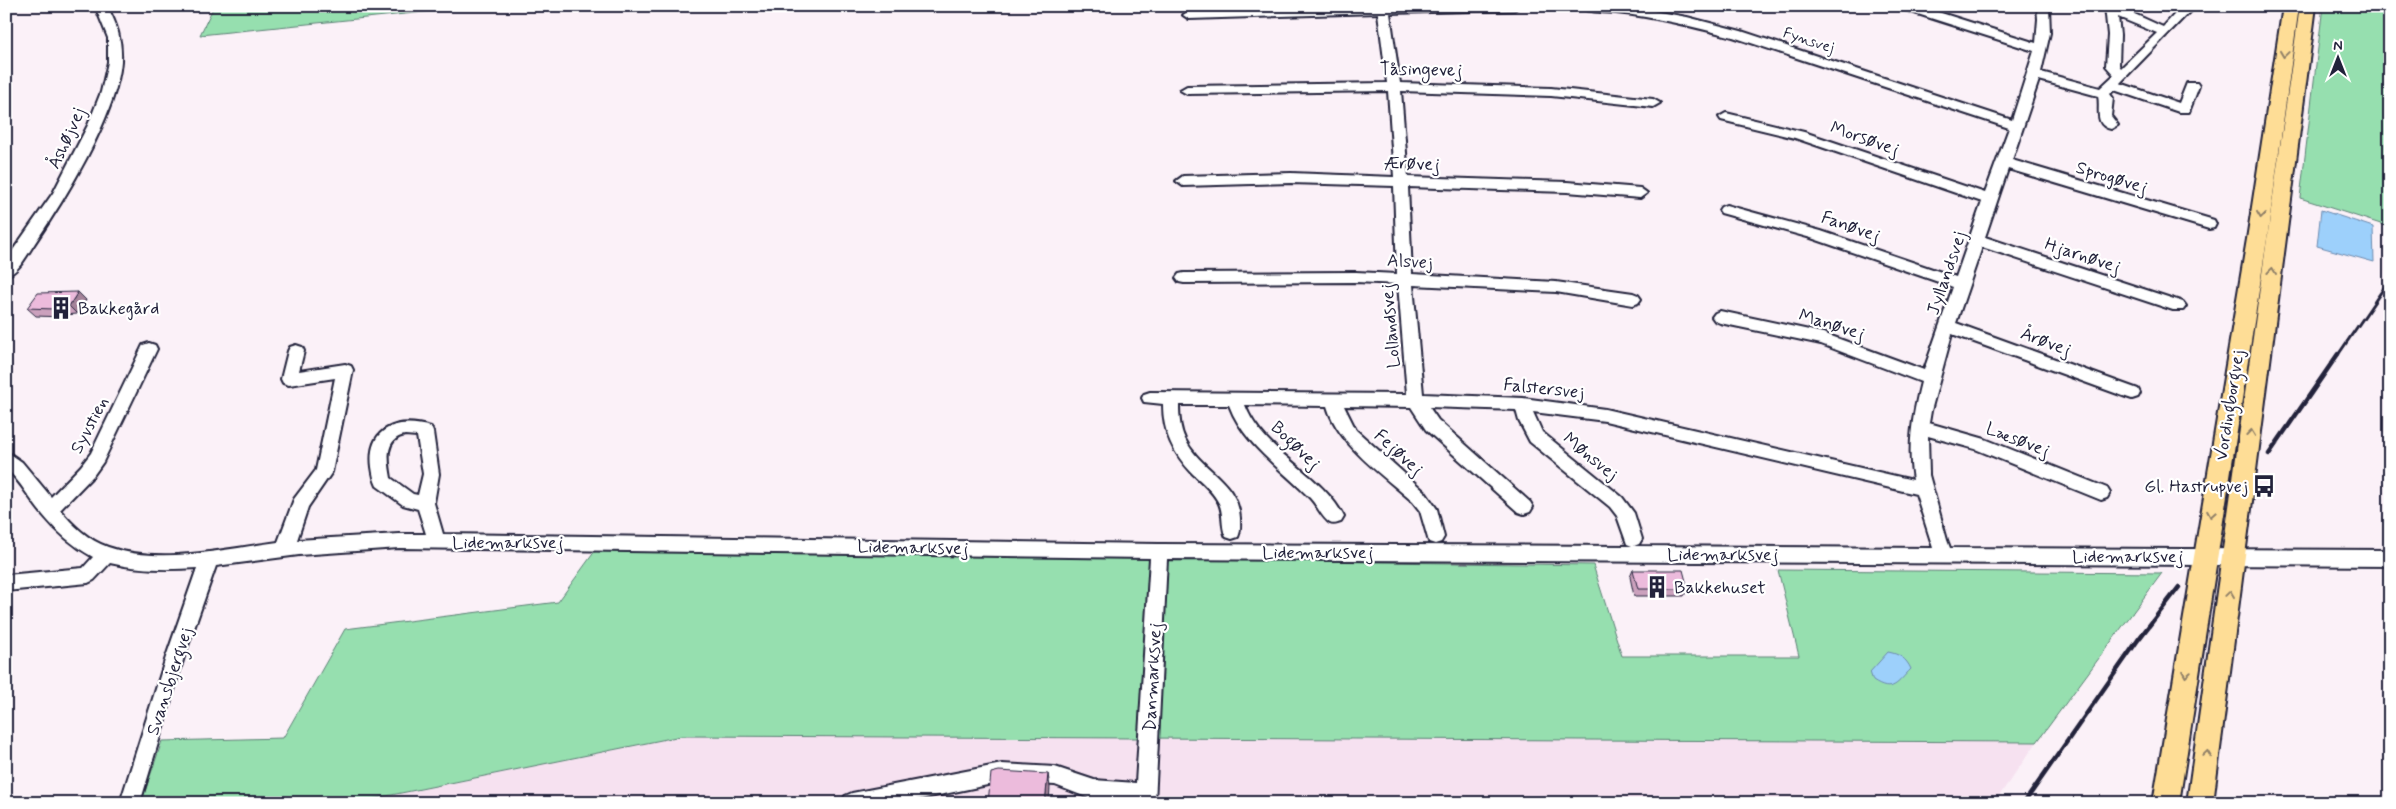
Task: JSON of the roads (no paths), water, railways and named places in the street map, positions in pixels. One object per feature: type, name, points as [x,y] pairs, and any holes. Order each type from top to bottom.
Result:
[{"type":"main road","name":"Vordingborgvej","points":[[2166,803],[2204,557],[2257,239],[2291,6]]},
{"type":"main road","name":"Vordingborgvej","points":[[2200,803],[2235,556],[2308,6]]},
{"type":"street","name":"Åshøjvej","points":[[6,271],[38,231],[57,201],[74,168],[108,88],[115,62],[114,38],[101,6]]},
{"type":"street","points":[[1189,15],[1384,12],[1514,6]]},
{"type":"street","name":"Fynsvej","points":[[1585,6],[1625,10],[1687,21],[1737,34],[2017,126]]},
{"type":"street","points":[[1906,6],[2041,49]]},
{"type":"street","name":"Jyllandsvej","points":[[1944,555],[1930,517],[1924,489],[1920,460],[1920,426],[1930,378],[1990,200],[2005,163],[2041,49],[2046,18],[2044,6]]},
{"type":"street","points":[[2111,124],[2104,116],[2106,98],[2112,85],[2189,6]]},
{"type":"street","points":[[2112,85],[2114,35],[2112,8],[2165,32]]},
{"type":"street","name":"Lollandsvej","points":[[1384,12],[1394,87],[1401,181],[1405,280],[1415,399]]},
{"type":"street","points":[[2033,74],[2112,85],[2184,109],[2192,86]]},
{"type":"street","name":"Tåsingevej","points":[[1187,90],[1394,87],[1551,92],[1653,103]]},
{"type":"street","name":"Morsøvej","points":[[1726,117],[1799,135],[1990,200]]},
{"type":"street","name":"Sprogøvej","points":[[2005,163],[2209,224]]},
{"type":"street","name":"Ærøvej","points":[[1183,182],[1291,178],[1567,187],[1640,193]]},
{"type":"street","name":"Fanøvej","points":[[1726,210],[1778,222],[1814,233],[1962,285]]},
{"type":"street","name":"Hjarnøvej","points":[[1978,240],[2178,306]]},
{"type":"street","name":"Alsvej","points":[[1184,278],[1304,276],[1556,287],[1633,299]]},
{"type":"street","name":"Manøvej","points":[[1720,317],[1823,339],[1930,378]]},
{"type":"street","name":"Årøvej","points":[[1947,326],[2132,393]]},
{"type":"street","name":"Syvstien","points":[[49,510],[87,471],[97,457],[149,349]]},
{"type":"street","points":[[285,549],[300,504],[324,472],[345,370],[289,379],[296,350]]},
{"type":"street","name":"Falstersvej","points":[[1150,398],[1415,399],[1523,404],[1605,415],[1924,489]]},
{"type":"street","points":[[1171,398],[1171,424],[1178,443],[1185,454],[1224,496],[1230,508],[1232,532]]},
{"type":"street","name":"Bogøvej","points":[[1235,399],[1238,411],[1250,428],[1320,497],[1335,517]]},
{"type":"street","points":[[1415,399],[1420,411],[1432,426],[1524,507]]},
{"type":"street","name":"Fejøvej","points":[[1334,400],[1338,415],[1350,435],[1424,503],[1428,509],[1435,537]]},
{"type":"street","name":"Mønsvej","points":[[1523,404],[1528,421],[1536,436],[1616,502],[1625,513],[1633,539]]},
{"type":"street","name":"Læsøvej","points":[[1920,426],[1978,444],[2101,493]]},
{"type":"street","name":"Lidemarksvej","points":[[7,460],[49,510],[82,543],[106,555],[153,563],[209,559],[285,549],[399,542],[1159,551],[2390,558]]},
{"type":"street","name":"Lidemarksvej","points":[[425,503],[435,532],[432,542]]},
{"type":"street","name":"Danmarksvej","points":[[1146,798],[1159,551]]},
{"type":"street","points":[[6,582],[88,575],[106,555]]},
{"type":"street","name":"Svansbjergvej","points":[[130,803],[175,656],[209,559]]},
{"type":"street","points":[[852,803],[1002,773],[1055,776],[1094,790],[1146,798]]},
{"type":"water","points":[[2321,210],[2373,227],[2374,262],[2317,246]]},
{"type":"water","points":[[1888,652],[1902,657],[1911,669],[1894,685],[1885,687],[1873,681],[1870,672]]},
{"type":"railway","points":[[2338,355],[2390,279]]},
{"type":"railway","points":[[2269,454],[2338,354]]},
{"type":"railway","points":[[2024,803],[2138,640],[2179,587]]},
{"type":"place","name":"Bakkegård","points":[[61,308]]},
{"type":"place","name":"Gl. Hastrupvej","points":[[2264,486]]},
{"type":"place","name":"Bakkehuset","points":[[1657,587]]}]
